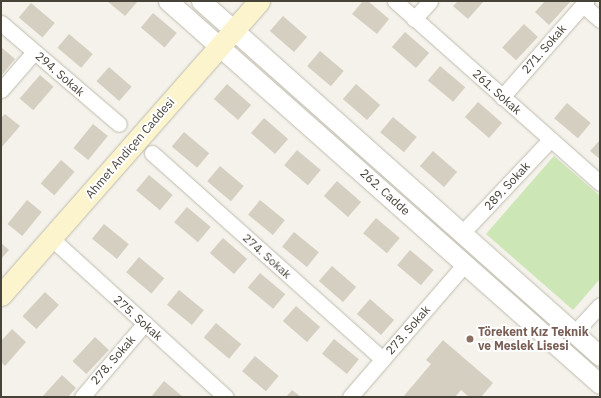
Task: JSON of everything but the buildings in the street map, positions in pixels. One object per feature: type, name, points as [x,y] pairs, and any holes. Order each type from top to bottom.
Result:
[{"type":"main road","name":"Ahmet Andiçen Caddesi","points":[[1,295],[259,1]]},
{"type":"street","name":"262. Cadde","points":[[168,1],[220,45],[600,384]]},
{"type":"street","name":"262. Cadde","points":[[201,1],[600,356]]},
{"type":"street","name":"261. Sokak","points":[[395,1],[600,183]]},
{"type":"street","points":[[414,18],[430,1]]},
{"type":"street","points":[[584,3],[600,20]]},
{"type":"street","name":"271. Sokak","points":[[502,97],[584,3]]},
{"type":"street","name":"294. Sokak","points":[[1,23],[119,124]]},
{"type":"street","points":[[1,90],[34,52]]},
{"type":"street","name":"289. Sokak","points":[[462,233],[551,140]]},
{"type":"street","name":"274. Sokak","points":[[152,154],[382,359]]},
{"type":"street","name":"275. Sokak","points":[[51,238],[226,397]]},
{"type":"street","name":"273. Sokak","points":[[350,397],[465,264]]},
{"type":"street","points":[[574,333],[600,305]]},
{"type":"street","name":"278. Sokak","points":[[82,397],[145,323]]},
{"type":"green space","points":[[554,156],[600,196],[600,279],[573,310],[486,234]]},
{"type":"place","name":"Törekent Kız Teknik ve Meslek Lisesi","points":[[470,339]]}]
